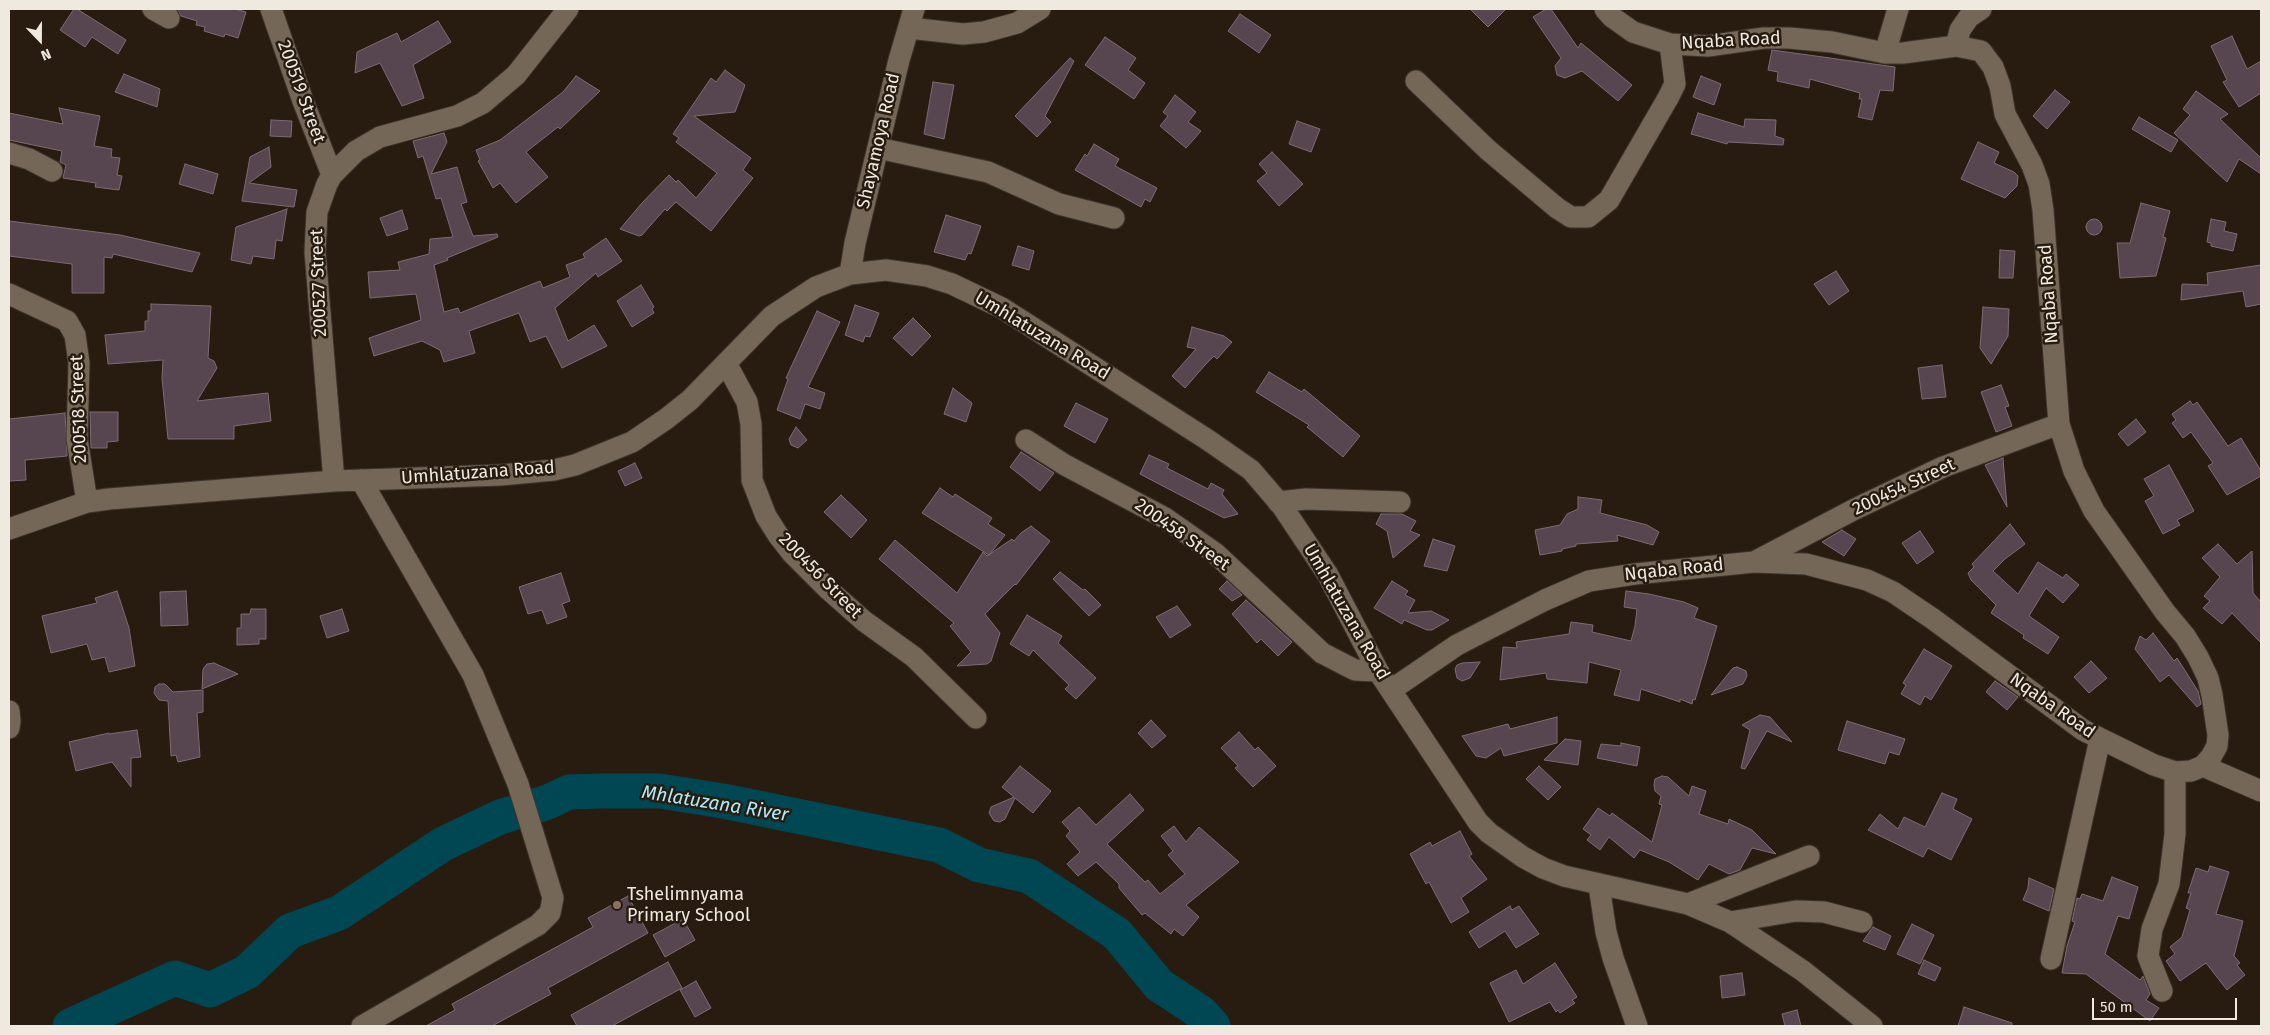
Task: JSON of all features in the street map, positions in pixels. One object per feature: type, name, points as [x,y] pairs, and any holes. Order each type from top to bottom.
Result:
[{"type":"street","name":"200519 Street","points":[[271,9],[303,101],[332,175]]},
{"type":"street","name":"200527 Street","points":[[334,481],[315,252],[317,212],[332,175],[356,151],[380,137],[457,116],[483,102],[516,76],[568,9]]},
{"type":"street","points":[[911,18],[963,34],[984,32],[1017,23],[1040,9]]},
{"type":"street","name":"Nqaba Road","points":[[1391,690],[1457,646],[1545,600],[1589,581],[1635,574],[1754,562],[1806,564],[1867,580],[1893,592],[1933,619],[2076,725],[2100,739],[2154,765],[2175,772],[2191,771],[2203,766],[2217,746],[2218,735],[2212,695],[2206,672],[2185,636],[2165,612],[2094,510],[2074,471],[2059,424],[2043,210],[2039,184],[2032,165],[2005,114],[2000,86],[1994,67],[1981,51],[1956,46],[1903,53],[1885,53],[1832,42],[1789,38],[1764,38],[1708,46],[1670,44],[1634,32],[1612,17],[1605,9]]},
{"type":"street","points":[[1885,53],[1898,9]]},
{"type":"street","points":[[1956,46],[1960,30],[1969,17],[1981,9]]},
{"type":"street","name":"Shayamoya Road","points":[[850,274],[878,148],[911,18]]},
{"type":"street","points":[[1416,82],[1488,150],[1557,208],[1572,217],[1588,217],[1609,200],[1675,84],[1670,44]]},
{"type":"street","points":[[878,148],[988,172],[1059,204],[1114,218]]},
{"type":"street","points":[[9,153],[30,159],[52,171]]},
{"type":"street","name":"Umhlatuzana Road","points":[[9,529],[87,502],[334,481],[501,476],[554,470],[575,465],[632,442],[690,400],[772,316],[790,302],[816,287],[850,274],[886,270],[927,276],[952,284],[1002,308],[1208,440],[1251,470],[1278,502],[1328,575],[1378,671],[1478,822],[1488,833],[1523,858],[1542,868],[1599,886],[1688,904],[1730,922],[1803,971],[1872,1026]]},
{"type":"street","name":"200518 Street","points":[[9,294],[67,321],[75,335],[78,363],[77,438],[87,502]]},
{"type":"street","name":"200456 Street","points":[[726,363],[748,402],[751,424],[752,480],[766,516],[778,535],[792,553],[829,590],[864,621],[914,657],[976,718]]},
{"type":"street","name":"200454 Street","points":[[1754,562],[1855,509],[1943,467],[2059,424]]},
{"type":"street","name":"200458 Street","points":[[1026,440],[1065,465],[1165,518],[1215,553],[1322,653],[1356,670],[1378,671]]},
{"type":"street","points":[[361,480],[473,674],[518,784],[553,898],[550,913],[544,920],[362,1026]]},
{"type":"street","points":[[1278,502],[1306,499],[1400,502]]},
{"type":"street","points":[[9,711],[9,728]]},
{"type":"street","points":[[2051,959],[2100,739]]},
{"type":"street","points":[[2203,766],[2261,791]]},
{"type":"street","points":[[2162,991],[2148,956],[2152,929],[2169,884],[2175,834],[2175,772]]},
{"type":"street","points":[[1688,904],[1809,856]]},
{"type":"street","points":[[1599,886],[1606,932],[1613,958],[1637,1026]]},
{"type":"street","points":[[1730,922],[1796,911],[1824,912],[1862,922]]},
{"type":"building","points":[[74,9],[77,9],[126,40],[118,54],[92,37],[85,47],[60,30]]},
{"type":"building","points":[[177,9],[235,9],[246,12],[238,38],[225,34],[224,37],[204,31],[205,27],[196,25],[197,21],[181,16]]},
{"type":"building","points":[[1470,9],[1506,9],[1488,27]]},
{"type":"building","points":[[1546,9],[1551,9],[1578,48],[1581,43],[1632,85],[1618,101],[1582,71],[1565,78],[1557,75],[1555,66],[1561,58],[1533,17]]},
{"type":"building","points":[[1240,14],[1271,35],[1259,53],[1228,31]]},
{"type":"building","points":[[438,21],[451,42],[413,65],[424,98],[402,106],[380,63],[355,73],[357,52],[397,33],[401,42]]},
{"type":"building","points":[[2232,36],[2247,69],[2261,61],[2261,93],[2239,107],[2223,82],[2227,80],[2211,46]]},
{"type":"building","points":[[1105,37],[1136,58],[1128,70],[1145,83],[1134,99],[1085,65]]},
{"type":"building","points":[[1772,50],[1895,67],[1893,91],[1880,90],[1872,120],[1858,117],[1862,99],[1859,99],[1860,93],[1810,79],[1809,88],[1777,81],[1778,72],[1768,70]]},
{"type":"building","points":[[1070,58],[1074,61],[1045,116],[1051,122],[1037,137],[1015,116]]},
{"type":"building","points":[[725,70],[745,85],[735,112],[694,116],[751,158],[743,170],[753,178],[711,231],[676,202],[667,211],[665,209],[642,235],[639,236],[620,229],[669,175],[676,182],[678,180],[696,198],[717,173],[676,142],[679,138],[673,134],[711,78],[716,82]]},
{"type":"building","points":[[124,74],[160,89],[157,107],[115,92]]},
{"type":"building","points":[[576,76],[600,91],[560,129],[558,127],[526,152],[548,177],[516,203],[500,183],[493,188],[478,161],[480,160],[476,150],[500,140],[563,92]]},
{"type":"building","points":[[1701,76],[1721,84],[1714,105],[1693,97]]},
{"type":"building","points":[[933,82],[954,85],[944,139],[924,134]]},
{"type":"building","points":[[2055,90],[2070,102],[2047,129],[2033,116]]},
{"type":"building","points":[[2196,91],[2228,114],[2220,119],[2261,158],[2261,174],[2239,159],[2227,182],[2174,133],[2190,115],[2183,109]]},
{"type":"building","points":[[1175,95],[1196,112],[1188,122],[1201,131],[1186,148],[1160,126],[1168,116],[1163,112]]},
{"type":"building","points":[[59,108],[100,116],[94,146],[112,149],[111,157],[120,158],[117,175],[122,176],[119,190],[95,187],[96,183],[63,178],[66,165],[60,162],[62,151],[9,140],[9,113],[63,124]]},
{"type":"building","points":[[1698,113],[1744,127],[1745,119],[1776,120],[1775,136],[1784,139],[1783,145],[1728,142],[1727,144],[1691,134]]},
{"type":"building","points":[[2139,117],[2178,140],[2171,152],[2132,129]]},
{"type":"building","points":[[271,120],[292,121],[291,137],[270,136]]},
{"type":"building","points":[[1297,121],[1320,129],[1311,152],[1289,144]]},
{"type":"building","points":[[444,133],[447,142],[431,174],[457,167],[467,202],[461,204],[473,236],[497,234],[498,237],[434,265],[444,312],[458,308],[460,313],[540,281],[543,288],[570,277],[566,265],[585,258],[583,254],[606,238],[622,261],[598,277],[596,273],[555,308],[568,341],[594,325],[607,346],[562,368],[546,336],[530,342],[519,313],[469,331],[475,353],[444,362],[440,350],[422,341],[374,356],[369,338],[421,320],[416,294],[370,298],[368,272],[400,270],[398,262],[429,254],[430,239],[453,237],[441,198],[436,199],[423,156],[418,158],[413,141]]},
{"type":"building","points":[[1978,142],[1999,152],[1994,163],[2014,172],[2018,176],[2017,186],[2005,198],[1961,179]]},
{"type":"building","points":[[1094,144],[1119,159],[1115,166],[1157,188],[1150,202],[1145,199],[1141,207],[1075,170]]},
{"type":"building","points":[[269,147],[271,167],[249,183],[297,190],[294,207],[242,201],[250,157]]},
{"type":"building","points":[[1272,152],[1303,184],[1279,206],[1257,181],[1267,173],[1259,164]]},
{"type":"building","points":[[185,164],[218,174],[213,194],[179,184]]},
{"type":"building","points":[[2141,203],[2170,211],[2163,237],[2166,238],[2156,276],[2120,278],[2117,243],[2130,243]]},
{"type":"building","points":[[287,209],[282,241],[276,240],[274,259],[253,256],[251,264],[231,260],[236,227]]},
{"type":"building","points":[[402,210],[408,229],[387,236],[380,218]]},
{"type":"building","points":[[946,215],[981,226],[971,254],[968,253],[965,260],[934,252]]},
{"type":"building","points":[[2094,219],[2102,227],[2094,235],[2086,227]]},
{"type":"building","points":[[2211,219],[2226,222],[2224,231],[2237,234],[2233,251],[2211,246],[2211,243],[2207,242]]},
{"type":"building","points":[[9,221],[120,235],[200,253],[192,272],[113,254],[112,258],[104,257],[104,293],[72,293],[72,264],[9,256]]},
{"type":"building","points":[[1018,246],[1034,251],[1029,270],[1012,265]]},
{"type":"building","points":[[2000,250],[2015,251],[2013,278],[1999,278]]},
{"type":"building","points":[[2261,265],[2261,304],[2246,307],[2243,291],[2181,300],[2182,284],[2208,285],[2207,273]]},
{"type":"building","points":[[1836,271],[1849,291],[1829,305],[1814,284]]},
{"type":"building","points":[[641,285],[654,307],[652,309],[654,313],[632,327],[617,301]]},
{"type":"building","points":[[151,304],[211,306],[208,358],[214,361],[217,368],[197,401],[268,393],[271,421],[234,426],[234,439],[168,439],[162,378],[163,360],[108,364],[105,335],[145,331],[145,321],[148,321],[148,311],[151,311]]},
{"type":"building","points":[[855,305],[879,313],[870,337],[865,336],[863,342],[845,335]]},
{"type":"building","points":[[1983,307],[2009,309],[2008,336],[1991,364],[1980,348]]},
{"type":"building","points":[[817,311],[840,322],[808,387],[825,393],[820,409],[805,404],[800,419],[777,410],[788,379],[786,378]]},
{"type":"building","points":[[913,318],[931,336],[912,356],[893,338]]},
{"type":"building","points":[[1192,327],[1224,336],[1232,342],[1217,359],[1214,356],[1185,388],[1172,376],[1196,349],[1187,347]]},
{"type":"building","points":[[1942,365],[1946,397],[1922,399],[1918,368]]},
{"type":"building","points":[[1269,372],[1302,392],[1304,389],[1360,436],[1343,457],[1307,427],[1309,425],[1256,392]]},
{"type":"building","points":[[2001,385],[2009,406],[2005,407],[2012,426],[1996,432],[1981,392]]},
{"type":"building","points":[[953,388],[972,403],[966,422],[944,414]]},
{"type":"building","points":[[2190,401],[2193,405],[2197,402],[2228,446],[2241,438],[2261,471],[2261,476],[2227,495],[2208,466],[2213,463],[2191,432],[2183,438],[2172,423],[2176,420],[2172,414]]},
{"type":"building","points":[[1076,403],[1108,419],[1095,443],[1064,426]]},
{"type":"building","points":[[90,412],[118,412],[118,441],[107,442],[107,448],[91,448]]},
{"type":"building","points":[[65,413],[67,456],[25,460],[26,480],[9,481],[9,419]]},
{"type":"building","points":[[2136,419],[2146,432],[2128,446],[2118,434]]},
{"type":"building","points":[[796,427],[807,440],[798,448],[791,445],[789,439]]},
{"type":"building","points":[[1021,452],[1054,473],[1040,491],[1010,467]]},
{"type":"building","points":[[1149,455],[1169,464],[1167,468],[1208,489],[1211,483],[1224,490],[1222,494],[1238,514],[1224,518],[1140,474]]},
{"type":"building","points":[[2003,458],[2007,507],[1985,465]]},
{"type":"building","points":[[635,463],[642,478],[625,486],[618,471]]},
{"type":"building","points":[[2169,465],[2194,511],[2177,520],[2180,525],[2163,534],[2145,501],[2154,496],[2144,479]]},
{"type":"building","points":[[940,488],[953,497],[955,494],[992,518],[988,524],[1005,535],[989,555],[922,513]]},
{"type":"building","points":[[841,495],[867,520],[851,538],[824,512]]},
{"type":"building","points":[[1578,497],[1602,500],[1600,513],[1647,525],[1659,532],[1653,545],[1617,535],[1618,541],[1576,544],[1576,546],[1562,549],[1562,551],[1540,555],[1535,530],[1560,525],[1567,514],[1578,509]]},
{"type":"building","points":[[1381,514],[1402,514],[1416,521],[1410,531],[1420,535],[1393,558],[1387,531],[1376,524]]},
{"type":"building","points":[[2010,524],[2025,544],[1993,571],[2018,594],[2038,562],[2063,578],[2066,574],[2079,585],[2063,603],[2046,588],[2029,616],[2059,637],[2048,654],[2023,638],[2024,635],[1991,613],[1996,605],[1971,580],[1968,573],[1974,567],[1972,564]]},
{"type":"building","points":[[1031,526],[1050,541],[1016,585],[985,614],[1000,633],[991,661],[987,664],[957,666],[971,652],[950,626],[954,623],[879,559],[895,540],[957,593],[983,552],[987,556],[1012,539],[1014,541]]},
{"type":"building","points":[[1842,530],[1856,539],[1844,556],[1822,542]]},
{"type":"building","points":[[1920,531],[1934,552],[1917,564],[1902,543]]},
{"type":"building","points":[[1433,539],[1455,546],[1447,571],[1424,566]]},
{"type":"building","points":[[2218,544],[2237,564],[2252,551],[2253,593],[2261,602],[2261,643],[2232,613],[2222,624],[2203,608],[2210,601],[2204,596],[2220,577],[2202,558]]},
{"type":"building","points":[[1060,572],[1083,590],[1085,589],[1101,605],[1089,616],[1053,579]]},
{"type":"building","points":[[561,573],[570,601],[562,604],[567,617],[547,624],[542,610],[528,614],[519,587]]},
{"type":"building","points":[[1227,581],[1242,595],[1232,601],[1219,589]]},
{"type":"building","points":[[1392,581],[1408,591],[1405,595],[1415,600],[1408,613],[1431,611],[1449,620],[1432,630],[1427,630],[1404,620],[1402,624],[1374,608]]},
{"type":"building","points":[[117,591],[129,628],[135,666],[109,672],[105,657],[92,660],[87,644],[51,653],[42,616],[97,603],[95,598]]},
{"type":"building","points":[[186,591],[188,625],[161,626],[160,592]]},
{"type":"building","points":[[1626,591],[1684,602],[1698,608],[1694,618],[1717,626],[1695,700],[1693,699],[1692,704],[1641,689],[1639,701],[1614,695],[1621,670],[1589,662],[1587,683],[1547,679],[1546,673],[1500,680],[1503,647],[1517,648],[1516,642],[1569,634],[1571,622],[1593,625],[1592,632],[1631,641],[1637,609],[1624,607]]},
{"type":"building","points":[[1246,600],[1292,642],[1278,656],[1261,639],[1257,643],[1232,614]]},
{"type":"building","points":[[1177,606],[1191,625],[1170,638],[1156,617]]},
{"type":"building","points":[[251,609],[266,609],[266,639],[259,639],[259,644],[237,645],[237,628],[241,628],[241,614],[250,614]]},
{"type":"building","points":[[342,609],[349,631],[327,638],[320,616]]},
{"type":"building","points":[[1027,615],[1062,636],[1058,643],[1096,678],[1076,699],[1065,689],[1069,685],[1033,650],[1029,656],[1010,644]]},
{"type":"building","points":[[2153,633],[2174,661],[2177,658],[2198,691],[2201,704],[2197,707],[2169,675],[2160,682],[2135,649],[2140,636],[2146,640]]},
{"type":"building","points":[[1924,649],[1952,666],[1931,700],[1925,696],[1920,705],[1901,694],[1906,685],[1903,683]]},
{"type":"building","points":[[2091,661],[2107,678],[2089,693],[2074,677]]},
{"type":"building","points":[[1480,662],[1470,678],[1462,681],[1457,678],[1455,669],[1457,665]]},
{"type":"building","points":[[214,663],[238,674],[202,689],[203,669],[207,664]]},
{"type":"building","points":[[1737,667],[1746,671],[1747,676],[1743,684],[1711,695],[1733,668]]},
{"type":"building","points":[[1995,681],[2018,697],[2007,710],[1986,692]]},
{"type":"building","points":[[159,684],[165,684],[173,692],[203,690],[203,712],[197,713],[200,757],[178,762],[176,755],[171,756],[168,701],[159,700],[154,693],[155,687]]},
{"type":"building","points":[[1760,715],[1770,717],[1792,742],[1767,731],[1745,769],[1741,768],[1750,730],[1742,725]]},
{"type":"building","points":[[1557,717],[1557,743],[1504,756],[1501,748],[1486,758],[1476,756],[1462,736],[1508,724],[1510,729]]},
{"type":"building","points":[[1151,720],[1166,736],[1152,748],[1138,733]]},
{"type":"building","points":[[1847,721],[1905,739],[1899,755],[1889,752],[1885,764],[1838,750]]},
{"type":"building","points":[[137,730],[141,757],[131,758],[131,787],[112,762],[76,771],[69,742],[109,733]]},
{"type":"building","points":[[1239,732],[1255,750],[1258,747],[1276,766],[1253,787],[1235,768],[1238,766],[1221,748]]},
{"type":"building","points":[[1565,739],[1581,741],[1578,765],[1544,760]]},
{"type":"building","points":[[1621,743],[1640,747],[1637,766],[1597,758],[1601,744],[1621,746]]},
{"type":"building","points":[[1020,766],[1051,791],[1033,813],[1015,798],[1005,819],[1000,822],[994,821],[989,813],[991,807],[1014,797],[1002,787]]},
{"type":"building","points":[[1539,766],[1561,787],[1548,800],[1526,779]]},
{"type":"building","points":[[1662,776],[1668,777],[1689,796],[1692,786],[1706,791],[1699,814],[1728,824],[1729,819],[1752,830],[1776,854],[1752,848],[1740,870],[1729,874],[1709,864],[1698,880],[1669,862],[1640,850],[1634,858],[1609,837],[1600,850],[1587,840],[1591,835],[1583,829],[1598,808],[1610,816],[1612,813],[1652,842],[1662,805],[1659,804],[1661,796],[1655,791],[1654,785],[1655,779]]},
{"type":"building","points":[[1942,793],[1957,799],[1953,809],[1972,819],[1951,860],[1928,848],[1923,857],[1868,830],[1880,814],[1898,829],[1904,817],[1925,827]]},
{"type":"building","points":[[1130,794],[1144,810],[1107,844],[1145,882],[1148,880],[1160,894],[1185,874],[1168,855],[1173,851],[1161,836],[1174,826],[1186,842],[1199,827],[1239,862],[1186,905],[1199,917],[1183,936],[1174,929],[1171,934],[1145,913],[1142,915],[1119,888],[1119,884],[1096,862],[1078,876],[1067,864],[1080,852],[1066,836],[1070,831],[1062,822],[1079,807],[1096,825]]},
{"type":"building","points":[[1460,831],[1472,854],[1469,856],[1487,879],[1461,898],[1469,912],[1451,923],[1429,882],[1426,884],[1410,854],[1430,842],[1432,846]]},
{"type":"building","points":[[2210,866],[2229,872],[2216,914],[2243,921],[2234,956],[2240,963],[2237,965],[2245,975],[2227,990],[2206,963],[2180,981],[2166,961],[2175,954],[2170,947],[2182,937],[2190,910],[2186,908],[2191,893],[2188,893],[2196,868],[2208,872]]},
{"type":"building","points":[[2112,877],[2138,887],[2129,919],[2118,916],[2105,954],[2140,980],[2143,976],[2150,994],[2146,1000],[2159,1008],[2150,1021],[2086,974],[2062,973],[2067,946],[2075,922],[2072,921],[2077,898],[2080,899],[2082,894],[2103,901]]},
{"type":"building","points":[[2029,878],[2054,889],[2049,911],[2023,900],[2028,888]]},
{"type":"building","points":[[628,896],[648,933],[548,988],[551,994],[492,1026],[426,1026],[455,1010],[452,1004],[593,927],[588,918]]},
{"type":"building","points":[[1510,906],[1512,910],[1519,906],[1539,934],[1516,948],[1505,931],[1479,948],[1469,932]]},
{"type":"building","points":[[683,919],[695,940],[665,957],[653,935]]},
{"type":"building","points":[[1912,924],[1934,935],[1920,964],[1897,954]]},
{"type":"building","points":[[1873,927],[1891,936],[1885,950],[1863,941]]},
{"type":"building","points":[[1924,960],[1941,968],[1935,981],[1918,974]]},
{"type":"building","points":[[668,962],[682,988],[612,1026],[577,1026],[571,1015]]},
{"type":"building","points":[[1555,963],[1577,997],[1572,1000],[1575,1003],[1560,1013],[1558,1010],[1556,1012],[1550,1002],[1509,1022],[1490,983],[1516,970],[1523,984]]},
{"type":"building","points":[[1742,973],[1745,995],[1722,998],[1720,976]]},
{"type":"building","points":[[696,981],[711,1008],[695,1017],[680,990]]},
{"type":"building","points":[[1964,1007],[2012,1023],[2012,1026],[1958,1026]]},
{"type":"building","points":[[1797,1010],[1801,1026],[1785,1026],[1782,1014]]},
{"type":"waterway","name":"Mhlatuzana River","points":[[70,1026],[175,978],[210,990],[247,972],[290,931],[339,913],[443,844],[500,817],[548,802],[569,792],[601,791],[660,791],[723,801],[939,845],[979,865],[1029,876],[1117,934],[1159,985],[1200,1012],[1213,1026]]},
{"type":"place","name":"Tshelimnyama Primary School","points":[[617,905]]}]
